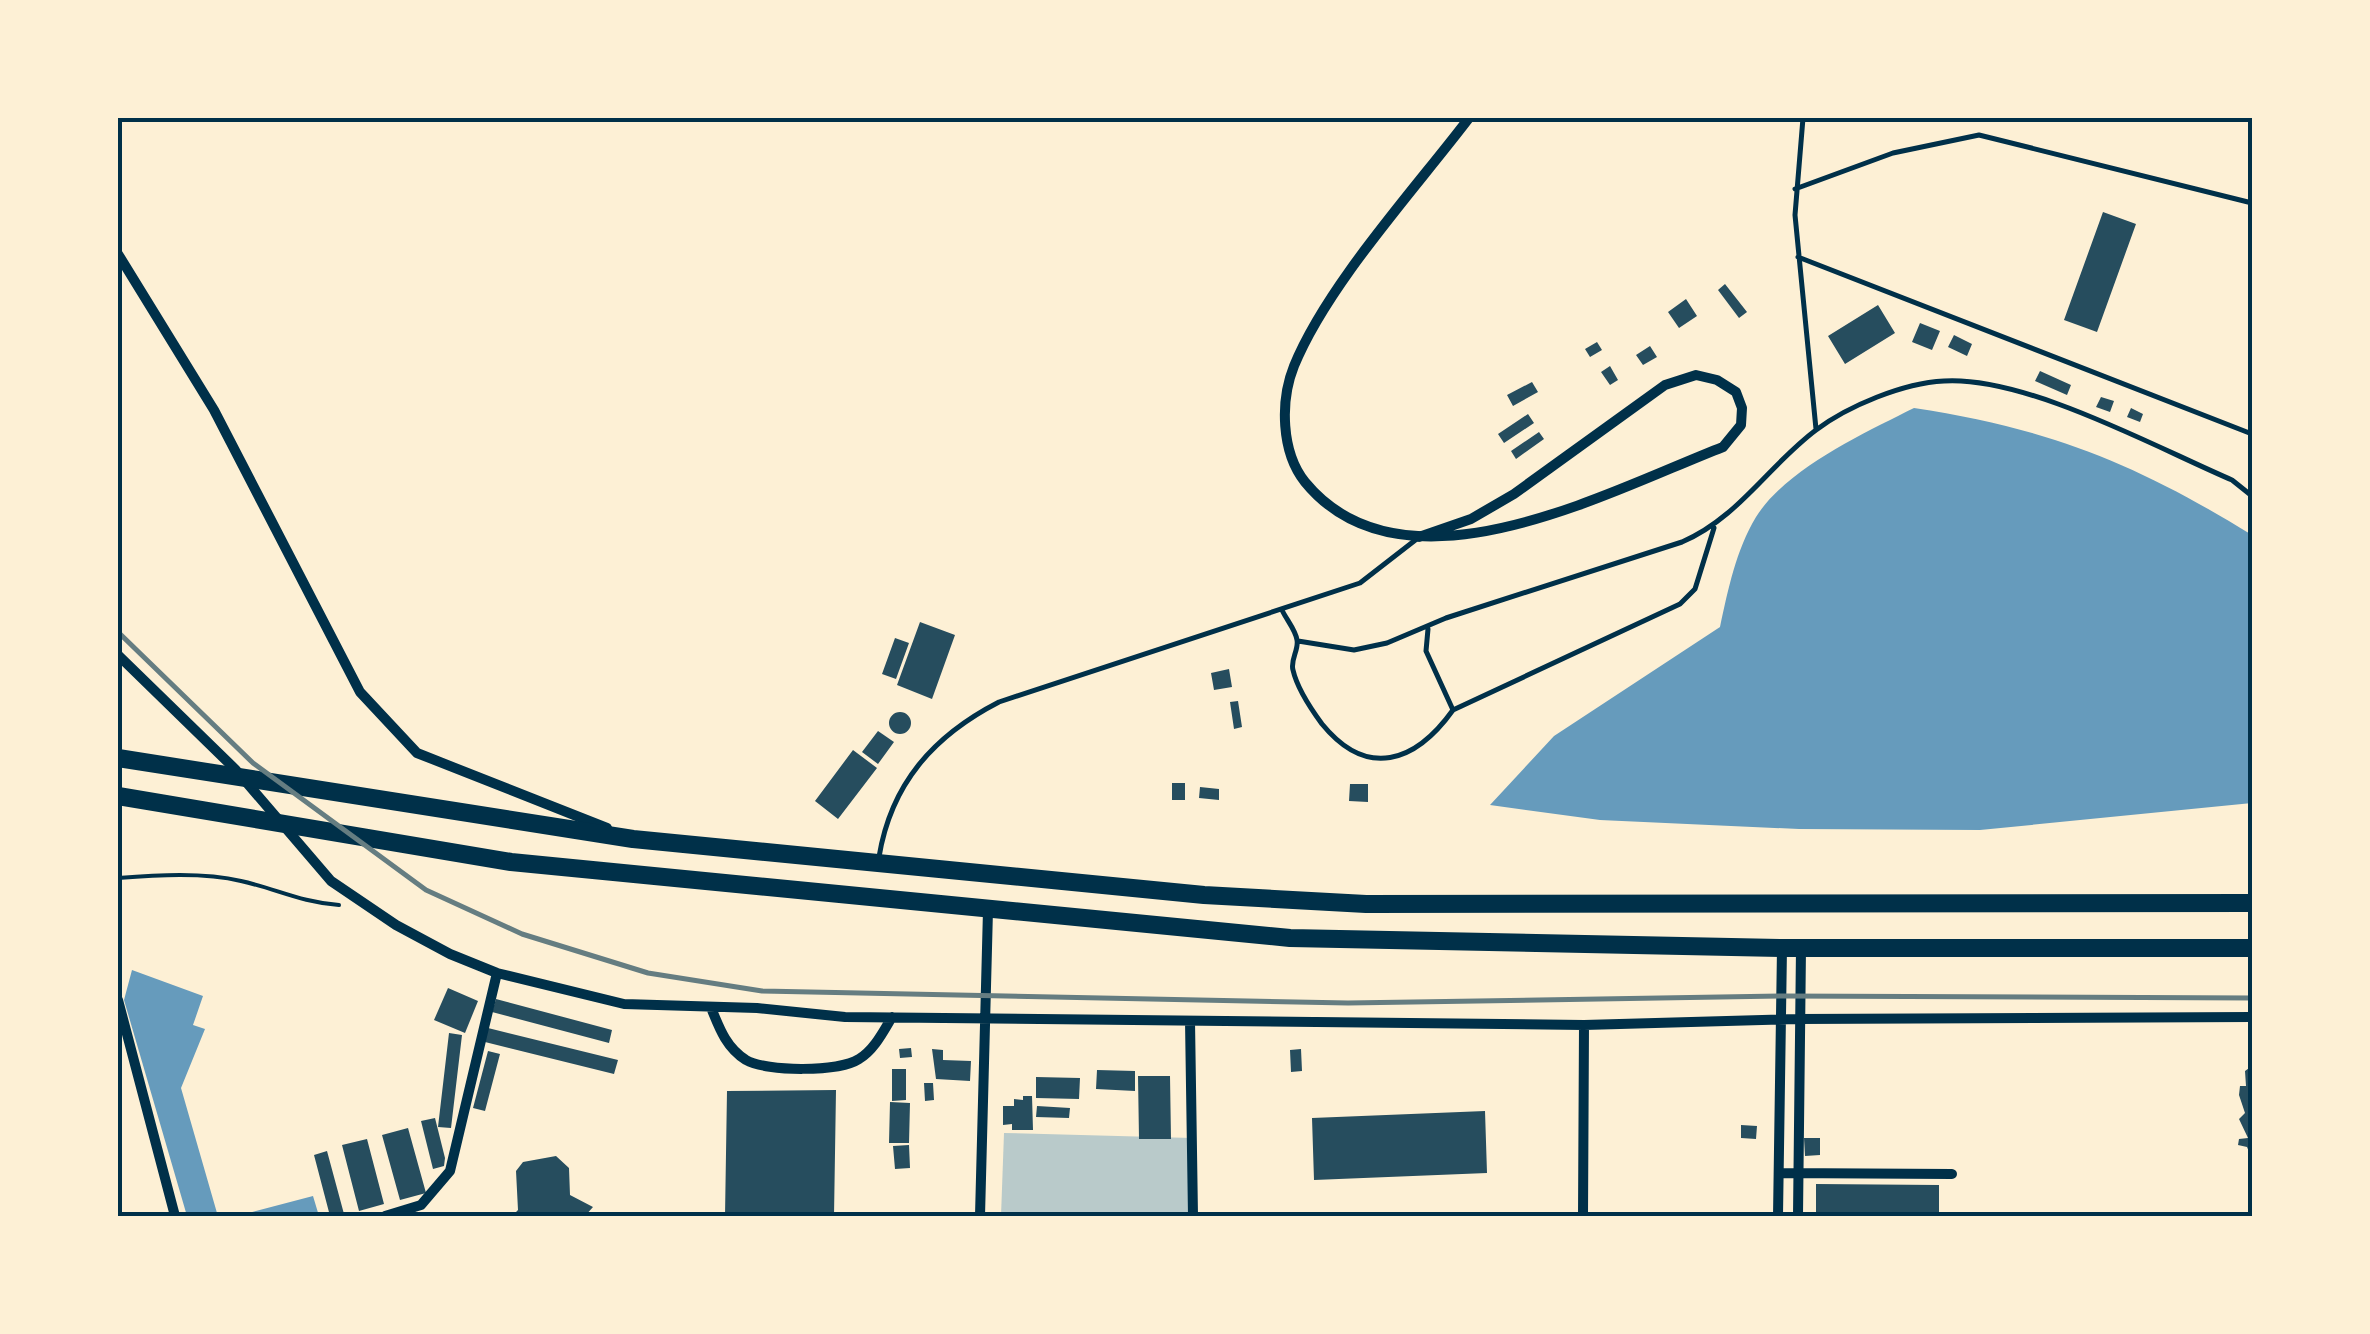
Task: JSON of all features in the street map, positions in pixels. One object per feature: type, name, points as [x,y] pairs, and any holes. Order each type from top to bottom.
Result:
[{"type":"highway","points":[[118,758],[633,838],[1204,895],[1366,904],[2252,903]]},
{"type":"highway","points":[[118,796],[510,862],[1290,938],[1791,948],[2252,948]]},
{"type":"street","points":[[1419,537],[1471,519],[1514,494],[1665,385],[1696,375],[1717,380],[1736,392],[1741,425],[1723,447],[1519,526],[1419,537],[1368,527],[1318,498],[1293,467],[1284,410],[1293,369],[1320,315],[1469,118]]},
{"type":"street","points":[[118,254],[214,410],[360,692],[417,753],[633,838]]},
{"type":"street","points":[[118,655],[235,769],[331,882],[450,954],[497,973],[607,1002],[892,1017],[1584,1026],[1798,1018],[2252,1017]]},
{"type":"street","points":[[980,1216],[988,910]]},
{"type":"street","points":[[1791,948],[1798,1018],[1798,1216]]},
{"type":"street","points":[[1778,1216],[1782,1020],[1791,948]]},
{"type":"street","points":[[385,1216],[423,1211],[450,1171],[497,973]]},
{"type":"street","points":[[118,1000],[174,1216]]},
{"type":"street","points":[[712,1010],[725,1042],[749,1062],[790,1068],[842,1069],[862,1058],[892,1017]]},
{"type":"street","points":[[1190,1021],[1193,1216]]},
{"type":"street","points":[[1583,1216],[1584,1026]]},
{"type":"street","points":[[1780,1173],[1952,1174]]},
{"type":"lane","points":[[1803,118],[1794,189],[1816,430]]},
{"type":"lane","points":[[1794,189],[1893,153],[1979,135],[2252,203]]},
{"type":"lane","points":[[1798,257],[2252,434]]},
{"type":"lane","points":[[1298,641],[1354,650],[1714,528],[1816,430],[1872,400],[1944,381],[2018,390],[2232,480],[2252,496]]},
{"type":"lane","points":[[1283,611],[1298,641],[1291,667],[1312,710],[1336,741],[1367,760],[1403,756],[1438,730],[1453,710],[1680,604],[1694,589],[1714,528]]},
{"type":"lane","points":[[878,865],[886,816],[910,774],[969,718],[999,702],[1360,583],[1419,537]]},
{"type":"lane","points":[[1428,628],[1426,651],[1453,710]]},
{"type":"path","points":[[118,878],[241,880],[309,903],[365,906]]},
{"type":"shaded area","points":[[1004,1133],[1192,1138],[1193,1216],[1001,1216]]},
{"type":"water","points":[[1914,408],[2007,426],[2090,452],[2170,488],[2252,535],[2252,803],[1980,830],[1799,829],[1600,820],[1490,805],[1554,736],[1720,627],[1743,543],[1756,517],[1786,483],[1828,454]]},
{"type":"water","points":[[132,970],[203,996],[193,1025],[205,1029],[181,1088],[217,1213],[222,1216],[187,1216],[124,1000]]},
{"type":"water","points":[[313,1196],[319,1216],[237,1216]]},
{"type":"building","points":[[2103,212],[2136,224],[2097,332],[2064,320]]},
{"type":"building","points":[[1725,284],[1747,312],[1739,318],[1718,290]]},
{"type":"building","points":[[1686,299],[1697,316],[1679,328],[1668,312]]},
{"type":"building","points":[[1878,305],[1895,333],[1845,364],[1828,336]]},
{"type":"building","points":[[1920,323],[1940,331],[1932,350],[1912,342]]},
{"type":"building","points":[[1954,335],[1972,344],[1967,356],[1948,347]]},
{"type":"building","points":[[1597,342],[1602,350],[1590,357],[1585,349]]},
{"type":"building","points":[[1650,346],[1657,357],[1643,365],[1636,355]]},
{"type":"building","points":[[1610,366],[1618,380],[1610,385],[1601,372]]},
{"type":"building","points":[[2040,371],[2071,385],[2067,395],[2035,381]]},
{"type":"building","points":[[1532,382],[1538,392],[1513,406],[1507,395]]},
{"type":"building","points":[[2101,397],[2114,401],[2110,412],[2096,407]]},
{"type":"building","points":[[2131,408],[2143,414],[2140,422],[2127,417]]},
{"type":"building","points":[[1528,414],[1534,423],[1504,443],[1498,434]]},
{"type":"building","points":[[1539,432],[1544,439],[1516,459],[1511,451]]},
{"type":"building","points":[[920,622],[955,635],[932,699],[897,685]]},
{"type":"building","points":[[895,638],[909,643],[896,679],[882,674]]},
{"type":"building","points":[[1229,669],[1232,687],[1214,690],[1211,673]]},
{"type":"building","points":[[1238,701],[1242,727],[1234,729],[1230,702]]},
{"type":"building","points":[[900,712],[911,723],[900,734],[889,723]]},
{"type":"building","points":[[878,731],[894,742],[878,764],[862,752]]},
{"type":"building","points":[[853,750],[877,768],[838,819],[815,801]]},
{"type":"building","points":[[1172,783],[1185,783],[1185,800],[1172,800]]},
{"type":"building","points":[[1350,784],[1368,784],[1368,802],[1349,801]]},
{"type":"building","points":[[1200,787],[1219,789],[1219,800],[1199,798]]},
{"type":"building","points":[[448,988],[478,1001],[465,1033],[434,1020]]},
{"type":"building","points":[[496,999],[612,1030],[609,1043],[492,1012]]},
{"type":"building","points":[[488,1028],[618,1060],[614,1074],[485,1042]]},
{"type":"building","points":[[449,1033],[462,1035],[451,1128],[438,1127]]},
{"type":"building","points":[[911,1048],[912,1057],[900,1058],[899,1049]]},
{"type":"building","points":[[932,1049],[943,1050],[943,1060],[971,1061],[970,1081],[936,1079]]},
{"type":"building","points":[[1301,1049],[1302,1071],[1291,1072],[1290,1050]]},
{"type":"building","points":[[488,1051],[500,1054],[485,1111],[473,1108]]},
{"type":"building","points":[[2252,1066],[2252,1159],[2247,1147],[2238,1145],[2239,1139],[2248,1138],[2239,1119],[2245,1113],[2239,1095],[2240,1086],[2246,1086],[2245,1071]]},
{"type":"building","points":[[892,1069],[906,1069],[906,1100],[892,1101]]},
{"type":"building","points":[[1097,1070],[1135,1071],[1135,1091],[1096,1089]]},
{"type":"building","points":[[1138,1076],[1170,1076],[1171,1139],[1139,1139]]},
{"type":"building","points":[[1036,1077],[1080,1078],[1079,1099],[1036,1098]]},
{"type":"building","points":[[924,1083],[933,1083],[934,1100],[925,1101]]},
{"type":"building","points":[[836,1090],[834,1216],[725,1216],[727,1091]]},
{"type":"building","points":[[1023,1096],[1032,1096],[1033,1130],[1012,1130],[1012,1124],[1003,1125],[1003,1106],[1014,1106],[1014,1099],[1023,1100]]},
{"type":"building","points":[[890,1102],[910,1103],[909,1143],[889,1143]]},
{"type":"building","points":[[1037,1106],[1070,1108],[1069,1118],[1036,1117]]},
{"type":"building","points":[[1485,1111],[1487,1173],[1314,1180],[1312,1118]]},
{"type":"building","points":[[435,1118],[445,1158],[444,1166],[433,1169],[421,1121]]},
{"type":"building","points":[[1741,1125],[1757,1126],[1756,1139],[1741,1138]]},
{"type":"building","points":[[408,1128],[426,1193],[400,1200],[382,1135]]},
{"type":"building","points":[[1804,1138],[1820,1138],[1820,1155],[1805,1156]]},
{"type":"building","points":[[367,1139],[384,1204],[359,1211],[342,1145]]},
{"type":"building","points":[[909,1145],[910,1168],[895,1169],[893,1146]]},
{"type":"building","points":[[327,1151],[344,1214],[336,1216],[330,1216],[314,1155]]},
{"type":"building","points":[[556,1156],[569,1168],[570,1195],[593,1207],[585,1216],[512,1216],[518,1210],[516,1171],[523,1162]]},
{"type":"building","points":[[1816,1184],[1939,1185],[1939,1216],[1816,1216]]},
{"type":"railway","points":[[118,632],[253,763],[426,890],[522,934],[648,973],[762,991],[1348,1003],[1782,996],[2252,998]]}]
